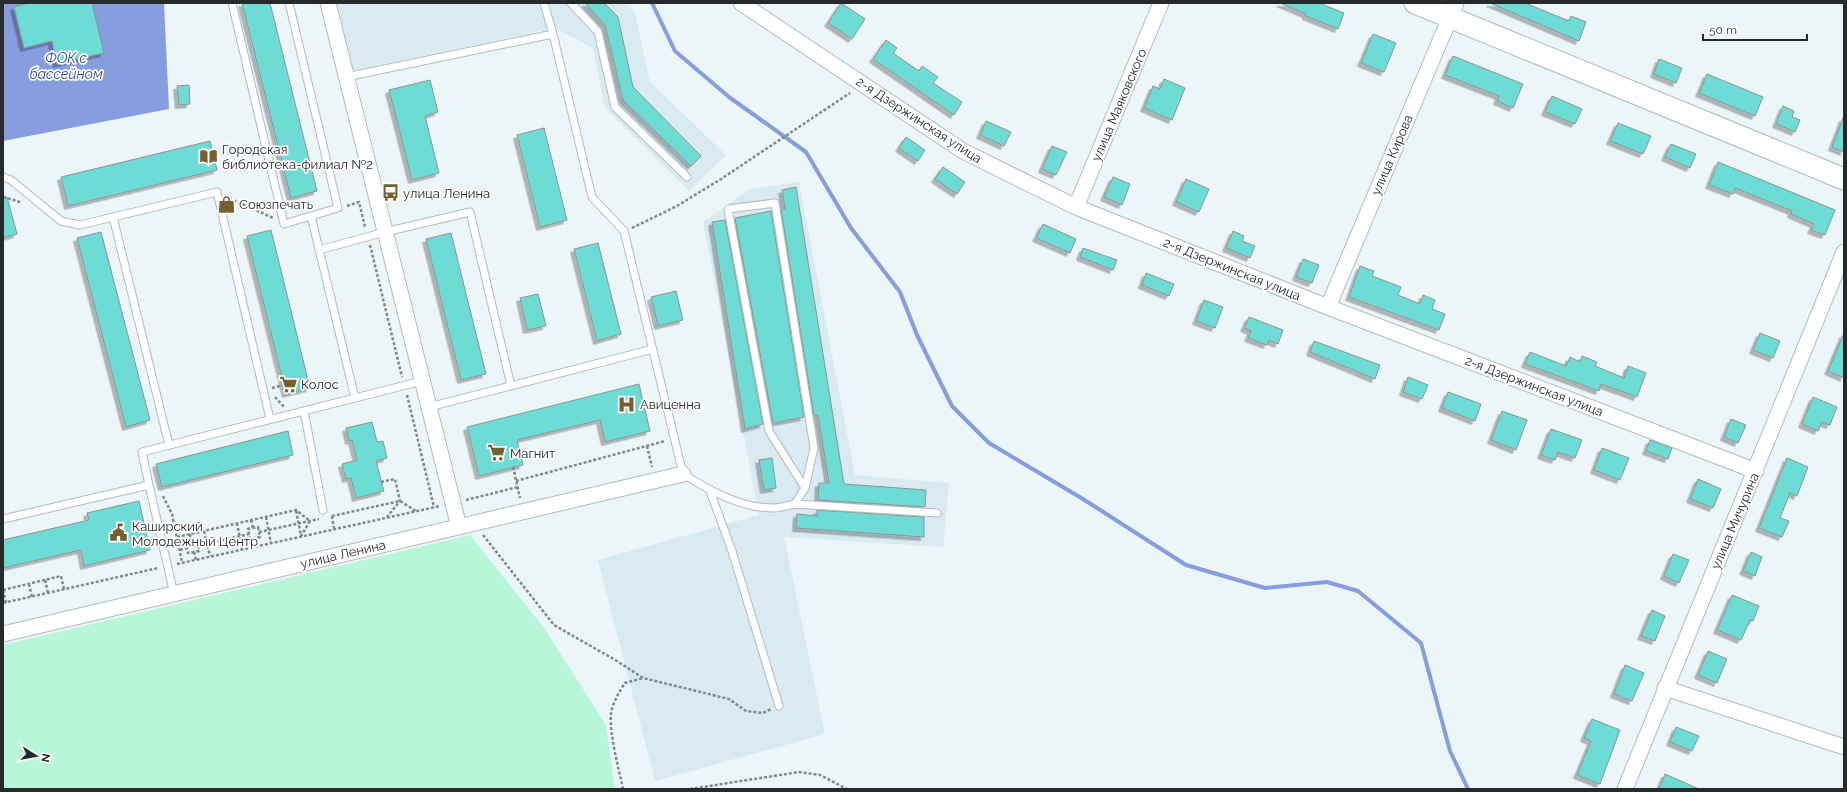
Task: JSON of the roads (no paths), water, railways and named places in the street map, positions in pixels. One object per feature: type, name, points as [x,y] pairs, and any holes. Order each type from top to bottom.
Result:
[{"type":"street","points":[[328,3],[459,527]]},
{"type":"street","name":"2-я Дзержинская улица","points":[[741,3],[963,151],[1076,207],[1328,307],[1756,471]]},
{"type":"street","name":"улица Маяковского","points":[[1076,207],[1161,3]]},
{"type":"street","points":[[1415,3],[1453,10],[1844,179]]},
{"type":"street","name":"улица Кирова","points":[[1328,307],[1453,10]]},
{"type":"street","name":"улица Мичурина","points":[[1624,789],[1756,471],[1844,252]]},
{"type":"street","name":"улица Ленина","points":[[3,634],[683,474]]},
{"type":"street","points":[[1665,688],[1844,747]]},
{"type":"lane","points":[[232,3],[284,224],[338,208],[289,3]]},
{"type":"lane","points":[[544,3],[553,34],[592,197],[624,231],[683,474],[710,491],[745,504],[774,508],[795,504],[937,513]]},
{"type":"lane","points":[[571,3],[598,32],[615,107],[688,177]]},
{"type":"lane","points":[[346,77],[553,34]]},
{"type":"lane","points":[[3,177],[12,180],[61,221],[80,225],[217,192],[270,419]]},
{"type":"lane","points":[[795,504],[805,488],[814,448],[775,203],[728,209],[769,431],[805,488]]},
{"type":"lane","points":[[319,250],[385,232],[470,212],[511,386]]},
{"type":"lane","points":[[310,216],[355,398]]},
{"type":"lane","points":[[113,217],[169,445]]},
{"type":"lane","points":[[429,407],[652,349]]},
{"type":"lane","points":[[174,594],[142,452],[422,381]]},
{"type":"lane","points":[[304,411],[324,510]]},
{"type":"lane","points":[[3,519],[149,486]]},
{"type":"lane","points":[[710,491],[732,551],[780,706]]},
{"type":"water","name":"ФОК с бассейном","points":[[3,3],[164,3],[169,109],[3,141]]},
{"type":"waterway","points":[[652,3],[675,51],[729,97],[806,152],[851,228],[900,292],[917,335],[952,406],[989,443],[1083,499],[1186,565],[1265,588],[1327,582],[1358,591],[1421,643],[1450,751],[1468,789]]},
{"type":"place","name":"Городская библиотека-филиал №2","points":[[209,156]]},
{"type":"place","name":"улица Ленина","points":[[390,193]]},
{"type":"place","name":"Союзпечать","points":[[226,204]]},
{"type":"place","name":"Колос","points":[[288,384]]},
{"type":"place","name":"Авиценна","points":[[627,404]]},
{"type":"place","name":"Магнит","points":[[497,453]]},
{"type":"place","name":"Каширский Молодежный Центр","points":[[119,533]]}]
